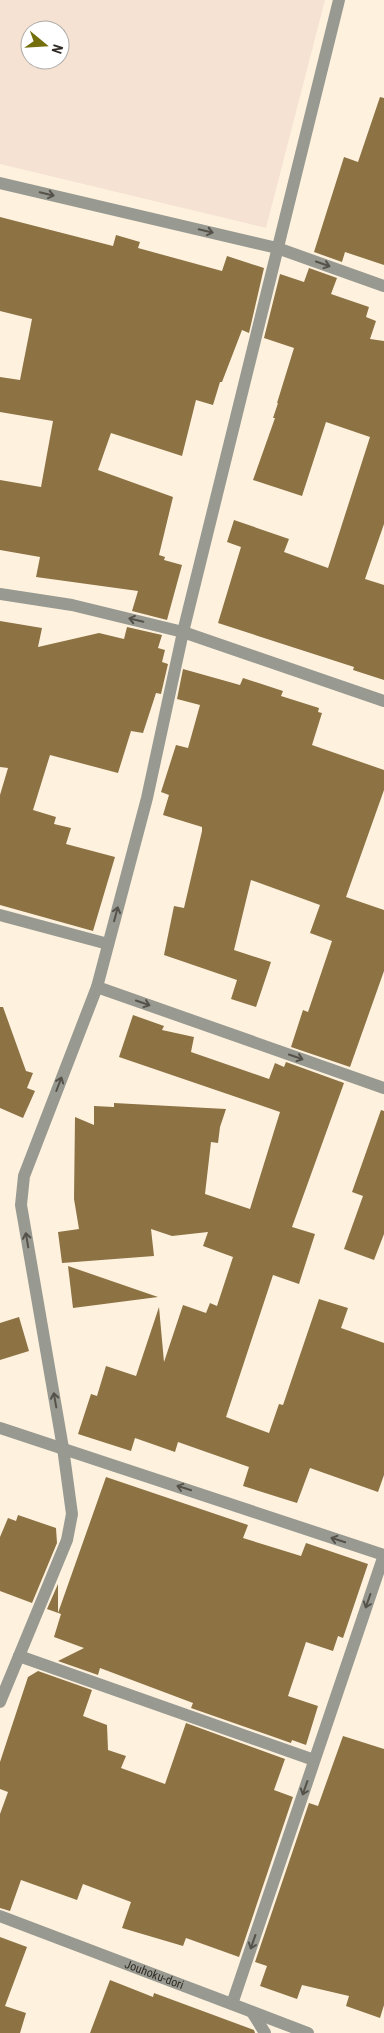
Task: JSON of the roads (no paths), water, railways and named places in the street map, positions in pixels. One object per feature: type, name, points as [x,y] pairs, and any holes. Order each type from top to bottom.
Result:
[{"type":"street","points":[[0,1702],[67,1540],[72,1514],[63,1448],[21,1205],[24,1176],[97,987],[147,798],[183,632],[339,0]]},
{"type":"street","points":[[0,183],[277,248],[384,286]]},
{"type":"street","points":[[0,594],[72,605],[183,632],[384,701]]},
{"type":"street","points":[[0,915],[108,944]]},
{"type":"street","points":[[97,987],[384,1088]]},
{"type":"street","points":[[1,1430],[63,1448],[384,1555],[232,2004]]},
{"type":"street","points":[[19,1656],[314,1760]]},
{"type":"street","name":"Jouhoku-dori","points":[[0,1916],[308,2033]]},
{"type":"street","points":[[252,2012],[264,2033]]}]
